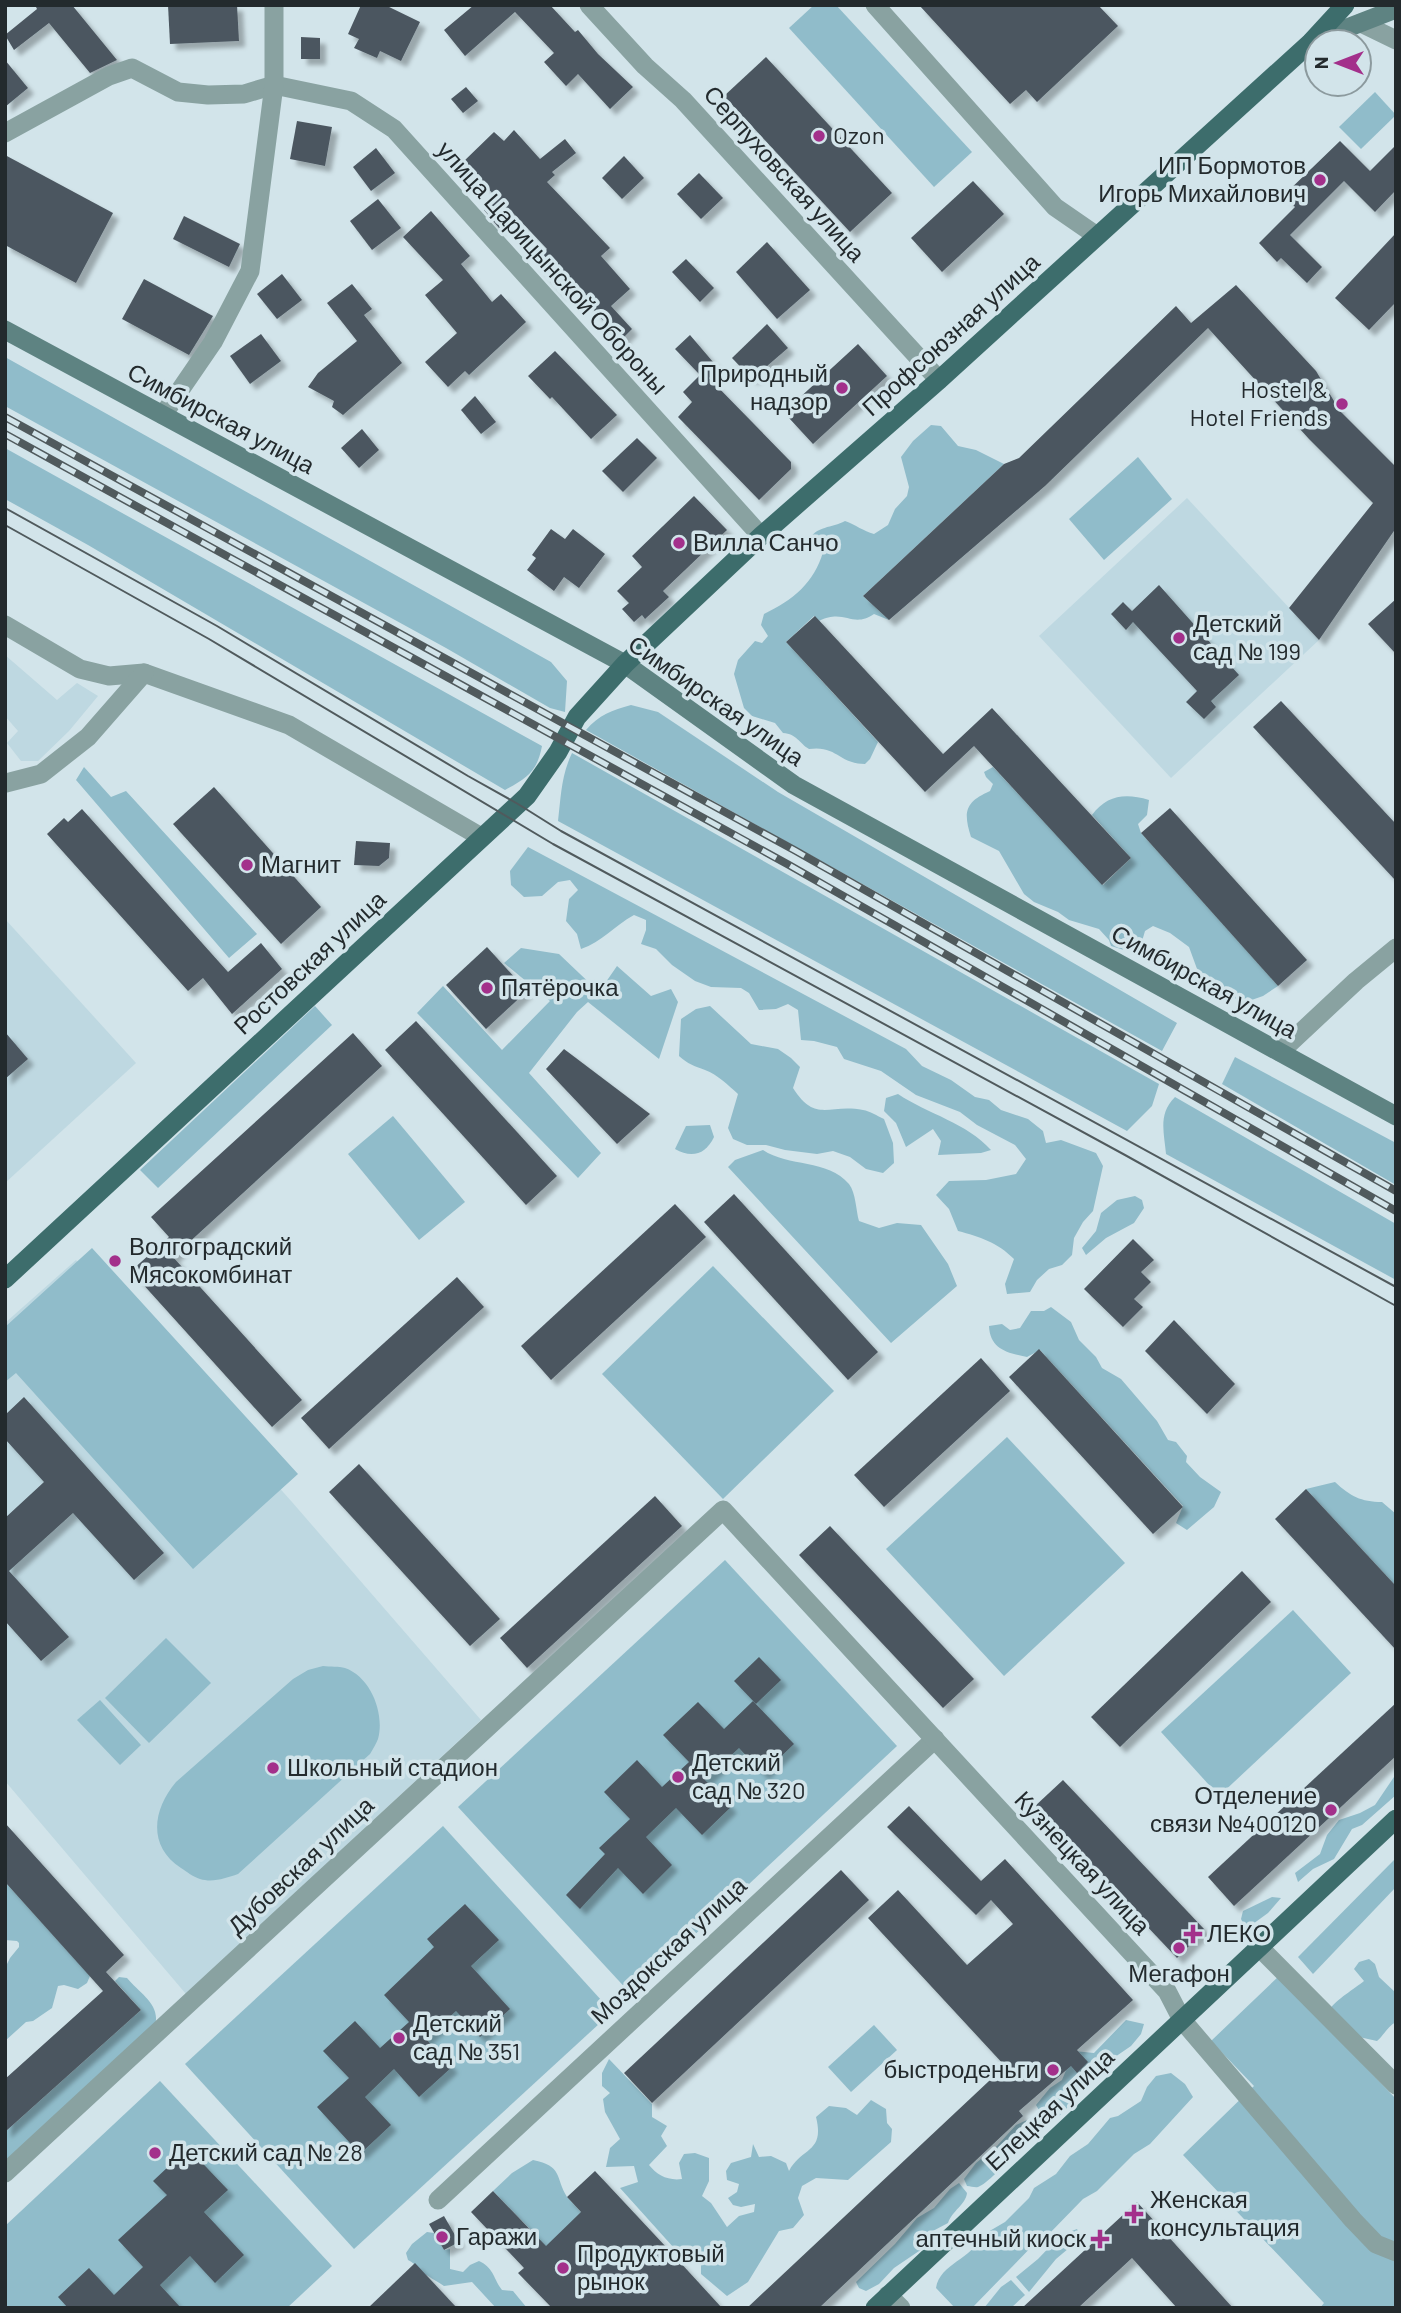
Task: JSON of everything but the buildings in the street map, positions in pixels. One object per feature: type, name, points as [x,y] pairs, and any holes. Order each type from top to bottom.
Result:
[{"type":"main road","name":"Профсоюзная улица","points":[[1324,28],[1345,5]]},
{"type":"main road","name":"Профсоюзная улица","points":[[1348,28],[1396,9]]},
{"type":"main road","name":"Профсоюзная улица","points":[[625,664],[761,536],[939,380],[1303,49]]},
{"type":"main road","name":"Симбирская улица","points":[[5,330],[625,664],[794,785],[1396,1116]]},
{"type":"main road","name":"Ростовская улица","points":[[5,1279],[527,796],[558,752],[577,717],[625,664]]},
{"type":"main road","name":"Елецкая улица","points":[[888,2303],[1258,1946],[1396,1819]]},
{"type":"street","points":[[163,415],[213,342],[250,271],[274,85],[274,5]]},
{"type":"street","name":"Серпуховская улица","points":[[589,5],[645,66],[683,100],[939,380]]},
{"type":"street","points":[[875,5],[1055,206],[1097,236]]},
{"type":"street","points":[[1361,23],[1396,40]]},
{"type":"street","points":[[5,134],[109,76],[132,68],[178,92],[244,94],[274,85]]},
{"type":"street","name":"улица Царицынской Обороны","points":[[274,85],[351,101],[394,130],[761,536]]},
{"type":"street","points":[[5,625],[80,669],[109,676],[145,673],[289,725],[481,837]]},
{"type":"street","points":[[6,783],[41,774],[88,737],[145,673]]},
{"type":"street","points":[[1280,1052],[1356,981],[1396,948]]},
{"type":"street","name":"Кузнецкая улица","points":[[723,1510],[1167,1992],[1182,2020],[1353,2220],[1376,2244],[1396,2252]]},
{"type":"street","name":"Дубовская улица","points":[[5,2173],[723,1510]]},
{"type":"street","name":"Моздокская улица","points":[[438,2200],[934,1739]]},
{"type":"street","points":[[1258,1946],[1396,2085]]},
{"type":"shaded area","points":[[814,5],[836,5],[972,152],[934,187],[789,28]]},
{"type":"shaded area","points":[[1375,92],[1396,115],[1361,149],[1339,127],[1369,98],[1373,98]]},
{"type":"shaded area","points":[[5,357],[551,662],[567,681],[565,712],[550,708],[5,406]]},
{"type":"shaded area","points":[[931,425],[941,426],[958,446],[976,450],[1004,464],[863,596],[889,620],[874,614],[860,620],[835,617],[819,621],[814,616],[786,642],[878,742],[865,764],[856,763],[826,750],[809,749],[795,737],[783,733],[775,723],[752,716],[744,708],[734,674],[738,660],[755,641],[762,643],[768,636],[761,625],[764,614],[793,596],[814,573],[823,552],[809,540],[812,535],[845,521],[874,534],[888,525],[895,509],[907,496],[909,487],[901,457],[913,441]]},
{"type":"shaded area","points":[[5,448],[542,746],[534,768],[525,778],[505,790],[5,499]]},
{"type":"shaded area","points":[[1138,457],[1172,499],[1104,560],[1069,519]]},
{"type":"shaded area","name":"Детский сад № 199","points":[[1187,498],[1319,640],[1171,778],[1039,636]]},
{"type":"shaded area","points":[[5,655],[57,700],[77,683],[98,696],[69,731],[38,761],[21,761],[7,743],[18,731],[5,716]]},
{"type":"shaded area","points":[[631,705],[658,712],[778,792],[1177,1023],[1162,1051],[586,730],[606,714]]},
{"type":"shaded area","points":[[572,753],[1159,1084],[1152,1106],[1127,1131],[558,821],[564,778]]},
{"type":"shaded area","points":[[84,767],[111,797],[126,791],[257,934],[229,958],[76,780]]},
{"type":"shaded area","points":[[993,767],[1103,885],[1131,858],[1092,815],[1104,803],[1117,797],[1149,800],[1147,815],[1138,824],[1141,833],[1278,986],[1263,996],[1243,1003],[1200,977],[1189,947],[1170,933],[1153,926],[1145,931],[1140,948],[1124,950],[1111,946],[1099,929],[1069,920],[1034,902],[1024,894],[999,851],[971,837],[967,821],[968,809],[975,799],[990,791],[993,784],[984,772]]},
{"type":"shaded area","points":[[528,847],[906,1049],[922,1066],[951,1080],[975,1097],[989,1100],[1001,1110],[1028,1119],[1043,1131],[1046,1143],[1061,1140],[1096,1153],[1103,1166],[1093,1211],[1074,1238],[1072,1255],[1062,1265],[1049,1269],[1037,1280],[1030,1292],[1007,1294],[1005,1284],[1014,1259],[988,1241],[958,1231],[949,1209],[936,1195],[949,1181],[986,1180],[1016,1174],[1026,1159],[1015,1145],[977,1125],[960,1112],[916,1095],[881,1071],[844,1059],[837,1047],[801,1040],[798,1010],[788,1004],[776,1009],[759,1010],[749,993],[741,988],[711,987],[695,981],[672,965],[656,949],[641,944],[646,920],[634,915],[581,949],[577,934],[566,921],[569,899],[578,890],[570,880],[558,882],[542,896],[524,897],[511,885],[510,871]]},
{"type":"shaded area","points":[[5,919],[136,1063],[5,1183]]},
{"type":"shaded area","points":[[521,948],[559,954],[599,992],[617,966],[651,996],[671,989],[678,1002],[659,1059],[588,1002],[529,1073],[601,1153],[578,1178],[417,1013],[443,986],[502,1050],[550,1001],[504,963]]},
{"type":"shaded area","points":[[315,1006],[332,1025],[158,1188],[140,1170]]},
{"type":"shaded area","points":[[710,1006],[751,1044],[778,1049],[800,1067],[793,1088],[809,1106],[824,1110],[863,1110],[884,1119],[893,1143],[894,1163],[883,1173],[866,1169],[850,1157],[833,1151],[817,1154],[766,1145],[747,1145],[733,1139],[728,1128],[738,1094],[723,1080],[679,1056],[681,1019],[696,1009]]},
{"type":"shaded area","points":[[1235,1057],[1396,1143],[1396,1185],[1222,1084]]},
{"type":"shaded area","points":[[898,1094],[971,1133],[991,1150],[938,1155],[941,1141],[933,1129],[906,1147],[896,1123],[884,1111],[886,1098]]},
{"type":"shaded area","points":[[1175,1097],[1396,1224],[1396,1280],[1166,1154],[1164,1117]]},
{"type":"shaded area","points":[[393,1116],[465,1202],[419,1240],[348,1154]]},
{"type":"shaded area","points":[[710,1125],[714,1137],[703,1151],[687,1154],[675,1149],[686,1126]]},
{"type":"shaded area","points":[[763,1150],[840,1176],[851,1188],[859,1221],[879,1228],[897,1223],[921,1225],[948,1264],[957,1286],[891,1343],[728,1167],[735,1160]]},
{"type":"shaded area","points":[[1135,1196],[1142,1200],[1144,1208],[1134,1223],[1106,1238],[1086,1255],[1082,1248],[1096,1231],[1101,1213],[1117,1200]]},
{"type":"shaded area","points":[[92,1248],[298,1474],[193,1569],[16,1373],[5,1382],[5,1327]]},
{"type":"shaded area","points":[[76,1260],[292,1502],[481,1720],[186,1994],[5,1781],[5,1323]]},
{"type":"shaded area","points":[[713,1266],[834,1391],[723,1499],[602,1374]]},
{"type":"shaded area","points":[[1051,1307],[1071,1322],[1079,1340],[1096,1357],[1102,1368],[1121,1379],[1157,1421],[1168,1440],[1176,1442],[1187,1456],[1186,1462],[1200,1477],[1221,1492],[1214,1507],[1187,1530],[1176,1523],[1183,1506],[1040,1350],[1027,1357],[996,1345],[989,1326],[1002,1324],[1010,1330],[1020,1328],[1031,1311],[1044,1311]]},
{"type":"shaded area","points":[[1007,1437],[1125,1563],[1004,1676],[886,1549]]},
{"type":"shaded area","points":[[1335,1482],[1356,1497],[1382,1502],[1396,1514],[1396,1586],[1306,1489]]},
{"type":"shaded area","name":"Детский сад № 320","points":[[725,1560],[897,1746],[631,1994],[458,1807]]},
{"type":"shaded area","points":[[1293,1610],[1351,1673],[1219,1796],[1161,1732]]},
{"type":"shaded area","points":[[166,1638],[211,1683],[149,1743],[105,1698]]},
{"type":"shaded area","name":"Школьный стадион","points":[[323,1666],[345,1668],[354,1673],[362,1679],[374,1697],[380,1729],[370,1754],[238,1874],[219,1880],[205,1880],[181,1868],[170,1859],[158,1838],[159,1815],[168,1793],[176,1782],[293,1679],[308,1670]]},
{"type":"shaded area","points":[[100,1700],[141,1745],[120,1765],[77,1720]]},
{"type":"shaded area","points":[[1396,1774],[1396,1795],[1362,1825],[1352,1829],[1334,1859],[1313,1869],[1298,1882],[1295,1873],[1320,1854],[1327,1835],[1339,1820],[1375,1805]]},
{"type":"shaded area","name":"Детский сад № 351","points":[[443,1826],[612,2012],[354,2249],[185,2064]]},
{"type":"shaded area","points":[[1396,1858],[1396,1887],[1313,1974],[1298,1957]]},
{"type":"shaded area","points":[[5,1882],[90,1976],[87,1983],[78,1989],[58,1986],[52,2008],[33,2021],[26,2022],[5,2041],[5,1968],[19,1943],[5,1940]]},
{"type":"shaded area","points":[[1272,1897],[1281,1898],[1268,1913],[1246,1929],[1241,1919],[1243,1911]]},
{"type":"shaded area","points":[[1369,1959],[1375,1964],[1379,1977],[1396,1993],[1396,2022],[1377,2041],[1359,2037],[1331,2008],[1364,1981],[1354,1969],[1359,1962]]},
{"type":"shaded area","points":[[1279,1976],[1396,2099],[1396,2308],[1320,2308],[1324,2303],[1183,2155],[1254,2086],[1211,2041]]},
{"type":"shaded area","points":[[119,1977],[127,1978],[152,2005],[156,2018],[155,2026],[5,2170],[5,2132],[141,2010],[115,1981]]},
{"type":"shaded area","points":[[1126,2020],[1144,2024],[1141,2034],[1131,2046],[1093,2072],[1076,2099],[1047,2124],[1036,2105],[1050,2088],[1062,2080],[1074,2051],[1094,2053]]},
{"type":"shaded area","points":[[874,2025],[897,2050],[851,2092],[828,2067]]},
{"type":"shaded area","points":[[609,2059],[652,2104],[652,2117],[667,2126],[661,2136],[667,2146],[649,2165],[663,2176],[682,2179],[679,2163],[684,2154],[695,2153],[709,2158],[709,2181],[702,2196],[711,2203],[727,2227],[739,2216],[754,2212],[755,2204],[741,2207],[733,2205],[728,2198],[737,2192],[739,2184],[727,2180],[726,2171],[731,2163],[751,2157],[753,2144],[759,2157],[771,2156],[786,2163],[789,2171],[815,2144],[818,2129],[816,2117],[829,2106],[846,2108],[857,2115],[871,2100],[886,2109],[887,2123],[892,2129],[891,2142],[848,2180],[816,2178],[802,2186],[798,2198],[804,2215],[793,2228],[779,2231],[748,2282],[727,2296],[701,2274],[701,2251],[683,2258],[620,2188],[638,2182],[634,2166],[606,2167],[610,2148],[620,2139],[605,2112],[603,2099],[610,2093],[602,2086],[602,2073]]},
{"type":"shaded area","points":[[1171,2073],[1185,2084],[1193,2097],[1150,2144],[1134,2154],[1097,2191],[1083,2199],[1047,2236],[1040,2238],[972,2308],[955,2308],[936,2288],[944,2273],[977,2244],[981,2236],[1005,2222],[1029,2198],[1034,2188],[1056,2174],[1070,2156],[1088,2144],[1110,2118],[1141,2101],[1156,2076]]},
{"type":"shaded area","name":"Детский сад № 28","points":[[160,2081],[332,2266],[287,2308],[5,2308],[5,2226]]},
{"type":"shaded area","points":[[1027,2120],[1034,2124],[1009,2159],[984,2184],[977,2187],[967,2186],[964,2179],[976,2163],[997,2146],[1016,2125]]},
{"type":"shaded area","points":[[533,2160],[543,2162],[554,2169],[567,2197],[669,2308],[511,2254],[533,2232],[493,2191],[512,2173]]},
{"type":"shaded area","points":[[959,2183],[967,2193],[966,2197],[948,2223],[931,2232],[922,2249],[894,2268],[879,2284],[866,2291],[859,2288],[856,2282],[917,2218],[934,2208],[950,2189]]},
{"type":"shaded area","points":[[1077,2229],[1080,2235],[1075,2243],[1056,2259],[1029,2292],[1016,2277],[1061,2235]]},
{"type":"shaded area","points":[[427,2232],[434,2233],[444,2250],[450,2249],[450,2269],[463,2272],[479,2261],[490,2270],[502,2290],[513,2291],[527,2308],[496,2308],[472,2282],[444,2286],[425,2274],[408,2260],[406,2253],[412,2244]]},
{"type":"shaded area","points":[[1011,2280],[1025,2295],[1011,2308],[984,2308],[1001,2287]]},
{"type":"tram line","points":[[5,508],[217,626],[561,831],[1396,1287]]},
{"type":"tram line","points":[[5,525],[209,639],[553,844],[1125,1155],[1396,1306]]},
{"type":"railway","points":[[5,417],[796,851],[1396,1191]]},
{"type":"railway","points":[[5,434],[789,865],[1396,1211]]},
{"type":"place","name":"Ozon","points":[[819,136]]},
{"type":"place","name":"ИП Бормотов Игорь Михайлович","points":[[1320,180]]},
{"type":"place","name":"Природный надзор","points":[[842,388]]},
{"type":"place","name":"Hostel & Hotel Friends","points":[[1342,404]]},
{"type":"place","name":"Вилла Санчо","points":[[679,543]]},
{"type":"place","name":"Детский сад № 199","points":[[1179,638]]},
{"type":"place","name":"Магнит","points":[[247,865]]},
{"type":"place","name":"Пятёрочка","points":[[487,988]]},
{"type":"place","name":"Волгоградский Мясокомбинат","points":[[115,1261]]},
{"type":"place","name":"Школьный стадион","points":[[273,1768]]},
{"type":"place","name":"Детский сад № 320","points":[[678,1777]]},
{"type":"place","name":"Отделение связи №400120","points":[[1331,1810]]},
{"type":"place","name":"ЛЕКО","points":[[1193,1934]]},
{"type":"place","name":"Мегафон","points":[[1179,1948]]},
{"type":"place","name":"Детский сад № 351","points":[[399,2038]]},
{"type":"place","name":"быстроденьги","points":[[1053,2070]]},
{"type":"place","name":"Детский сад № 28","points":[[155,2153]]},
{"type":"place","name":"Женская консультация","points":[[1134,2214]]},
{"type":"place","name":"Гаражи","points":[[442,2237]]},
{"type":"place","name":"аптечный киоск","points":[[1100,2239]]},
{"type":"place","name":"Продуктовый рынок","points":[[563,2268]]}]
